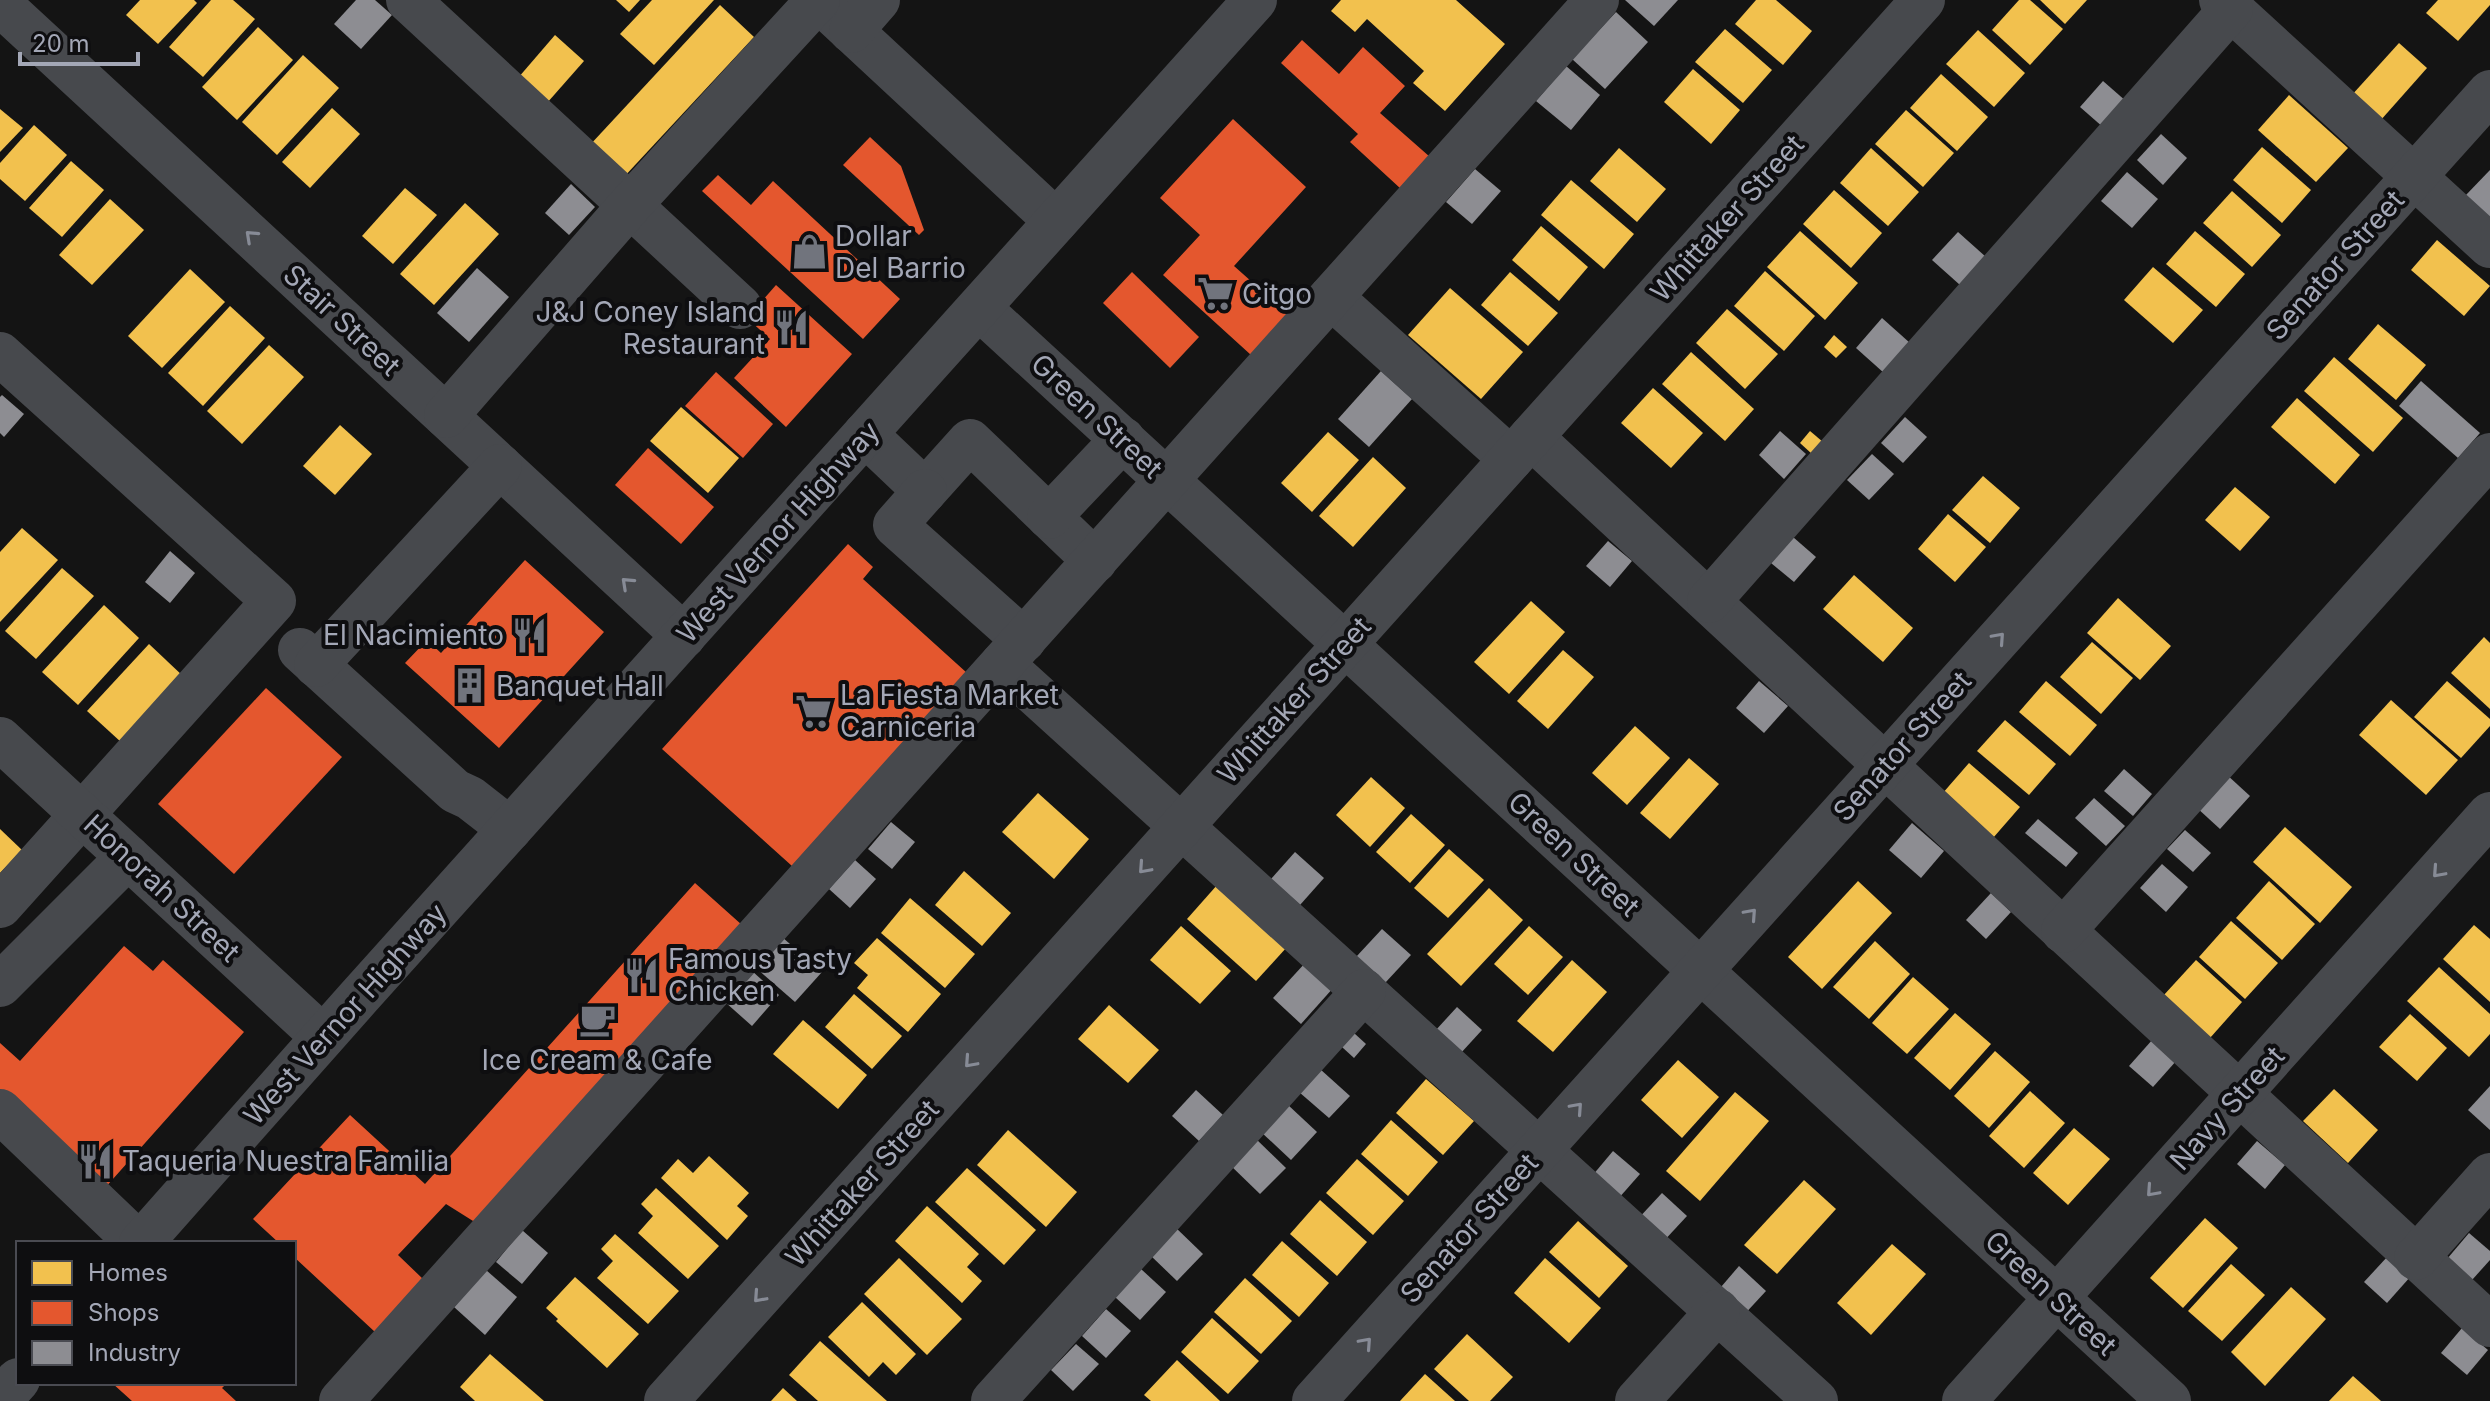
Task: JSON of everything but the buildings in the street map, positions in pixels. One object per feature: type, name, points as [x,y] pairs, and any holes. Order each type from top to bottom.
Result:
[{"type":"street","points":[[408,0],[740,307]]},
{"type":"street","points":[[446,416],[630,205],[818,0],[864,15],[1056,221]]},
{"type":"street","name":"West Vernor Highway","points":[[142,1241],[1255,0]]},
{"type":"street","points":[[341,1401],[1597,0]]},
{"type":"street","name":"Whittaker Street","points":[[666,1401],[1923,0]]},
{"type":"street","name":"Stair Street","points":[[0,4],[684,636]]},
{"type":"street","points":[[1709,601],[2226,4],[2490,246]]},
{"type":"street","name":"Senator Street","points":[[1314,1401],[2490,92]]},
{"type":"street","points":[[1331,297],[1709,601],[2238,1095],[2490,1325]]},
{"type":"street","name":"Green Street","points":[[979,308],[2169,1401]]},
{"type":"street","points":[[0,354],[274,601],[0,906]]},
{"type":"street","points":[[865,434],[925,491]]},
{"type":"street","points":[[1049,517],[1123,439]]},
{"type":"street","points":[[1095,561],[970,441],[895,525],[1182,826],[1816,1401]]},
{"type":"street","points":[[2063,931],[2490,455]]},
{"type":"street","points":[[500,466],[308,658],[455,791],[470,798],[510,829]]},
{"type":"street","name":"Honorah Street","points":[[0,739],[323,1037]]},
{"type":"street","name":"Navy Street","points":[[1964,1401],[2490,814]]},
{"type":"street","points":[[0,985],[128,857]]},
{"type":"street","points":[[993,1401],[1364,991]]},
{"type":"street","points":[[0,1111],[138,1241]]},
{"type":"street","points":[[2416,1258],[2490,1175]]},
{"type":"street","points":[[1637,1401],[1718,1311]]},
{"type":"street","points":[[0,1400],[16,1382]]},
{"type":"place","name":"Dollar Del Barrio","points":[[809,252]]},
{"type":"place","name":"Citgo","points":[[1216,294]]},
{"type":"place","name":"J&J Coney Island Restaurant","points":[[791,328]]},
{"type":"place","name":"El Nacimiento","points":[[530,635]]},
{"type":"place","name":"Banquet Hall","points":[[470,686]]},
{"type":"place","name":"La Fiesta Market Carniceria","points":[[814,711]]},
{"type":"place","name":"Famous Tasty Chicken","points":[[642,975]]},
{"type":"place","name":"Ice Cream & Cafe","points":[[597,1020]]},
{"type":"place","name":"Taqueria Nuestra Familia","points":[[96,1161]]}]
